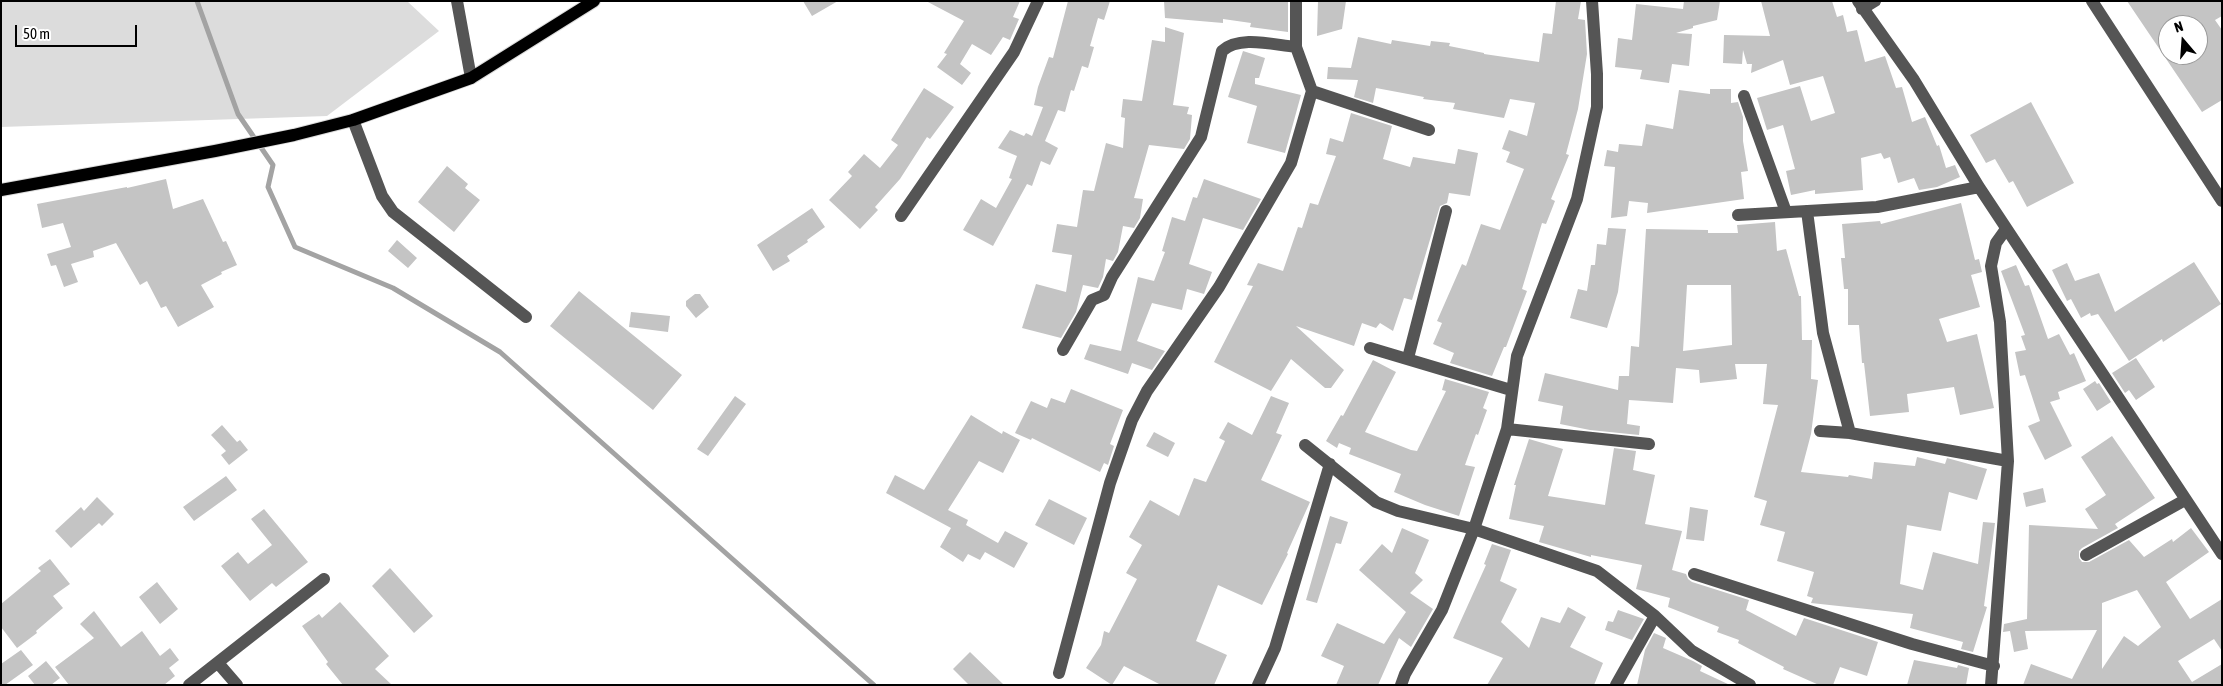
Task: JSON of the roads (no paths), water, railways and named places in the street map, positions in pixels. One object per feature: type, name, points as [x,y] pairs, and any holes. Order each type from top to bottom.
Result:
[{"type":"main road","points":[[1,190],[215,151],[294,135],[353,120],[471,78],[594,1]]},
{"type":"street","points":[[457,1],[471,78]]},
{"type":"street","points":[[902,216],[1014,52],[1038,1]]},
{"type":"street","points":[[1059,673],[1110,483],[1132,420],[1147,391],[1219,286],[1291,164],[1312,91],[1296,47],[1296,1]]},
{"type":"street","points":[[1401,685],[1405,674],[1442,610],[1474,529],[1507,429],[1516,356],[1578,199],[1596,107],[1598,74],[1592,1]]},
{"type":"street","points":[[1875,1],[1860,5],[1914,80],[1978,187],[2222,554]]},
{"type":"street","points":[[2092,1],[2222,201]]},
{"type":"street","points":[[1063,350],[1092,300],[1104,295],[1112,277],[1122,264],[1166,189],[1201,137],[1222,52],[1230,44],[1242,42],[1296,47]]},
{"type":"street","points":[[1312,91],[1429,130]]},
{"type":"street","points":[[1744,96],[1786,212]]},
{"type":"street","points":[[353,120],[382,196],[393,212],[526,316]]},
{"type":"street","points":[[1738,215],[1877,207],[1978,187]]},
{"type":"street","points":[[1408,358],[1446,210]]},
{"type":"street","points":[[1807,211],[1823,333],[1850,433]]},
{"type":"street","points":[[1991,685],[1994,666],[2008,461],[2000,322],[1991,266],[1996,243],[2006,229]]},
{"type":"street","points":[[1370,348],[1511,390]]},
{"type":"street","points":[[1507,429],[1649,444]]},
{"type":"street","points":[[1820,432],[1850,433],[2008,461]]},
{"type":"street","points":[[1305,445],[1376,502],[1398,511],[1474,529],[1597,572],[1655,616],[1692,650],[1750,685]]},
{"type":"street","points":[[1258,685],[1275,648],[1330,464]]},
{"type":"street","points":[[2086,555],[2185,500]]},
{"type":"street","points":[[1694,574],[1912,644],[1994,666]]},
{"type":"street","points":[[189,685],[324,579]]},
{"type":"street","points":[[1616,685],[1655,616]]},
{"type":"street","points":[[218,663],[237,685]]},
{"type":"waterway","points":[[197,1],[238,114],[273,165],[268,187],[295,247],[393,288],[500,352],[874,685]]}]
